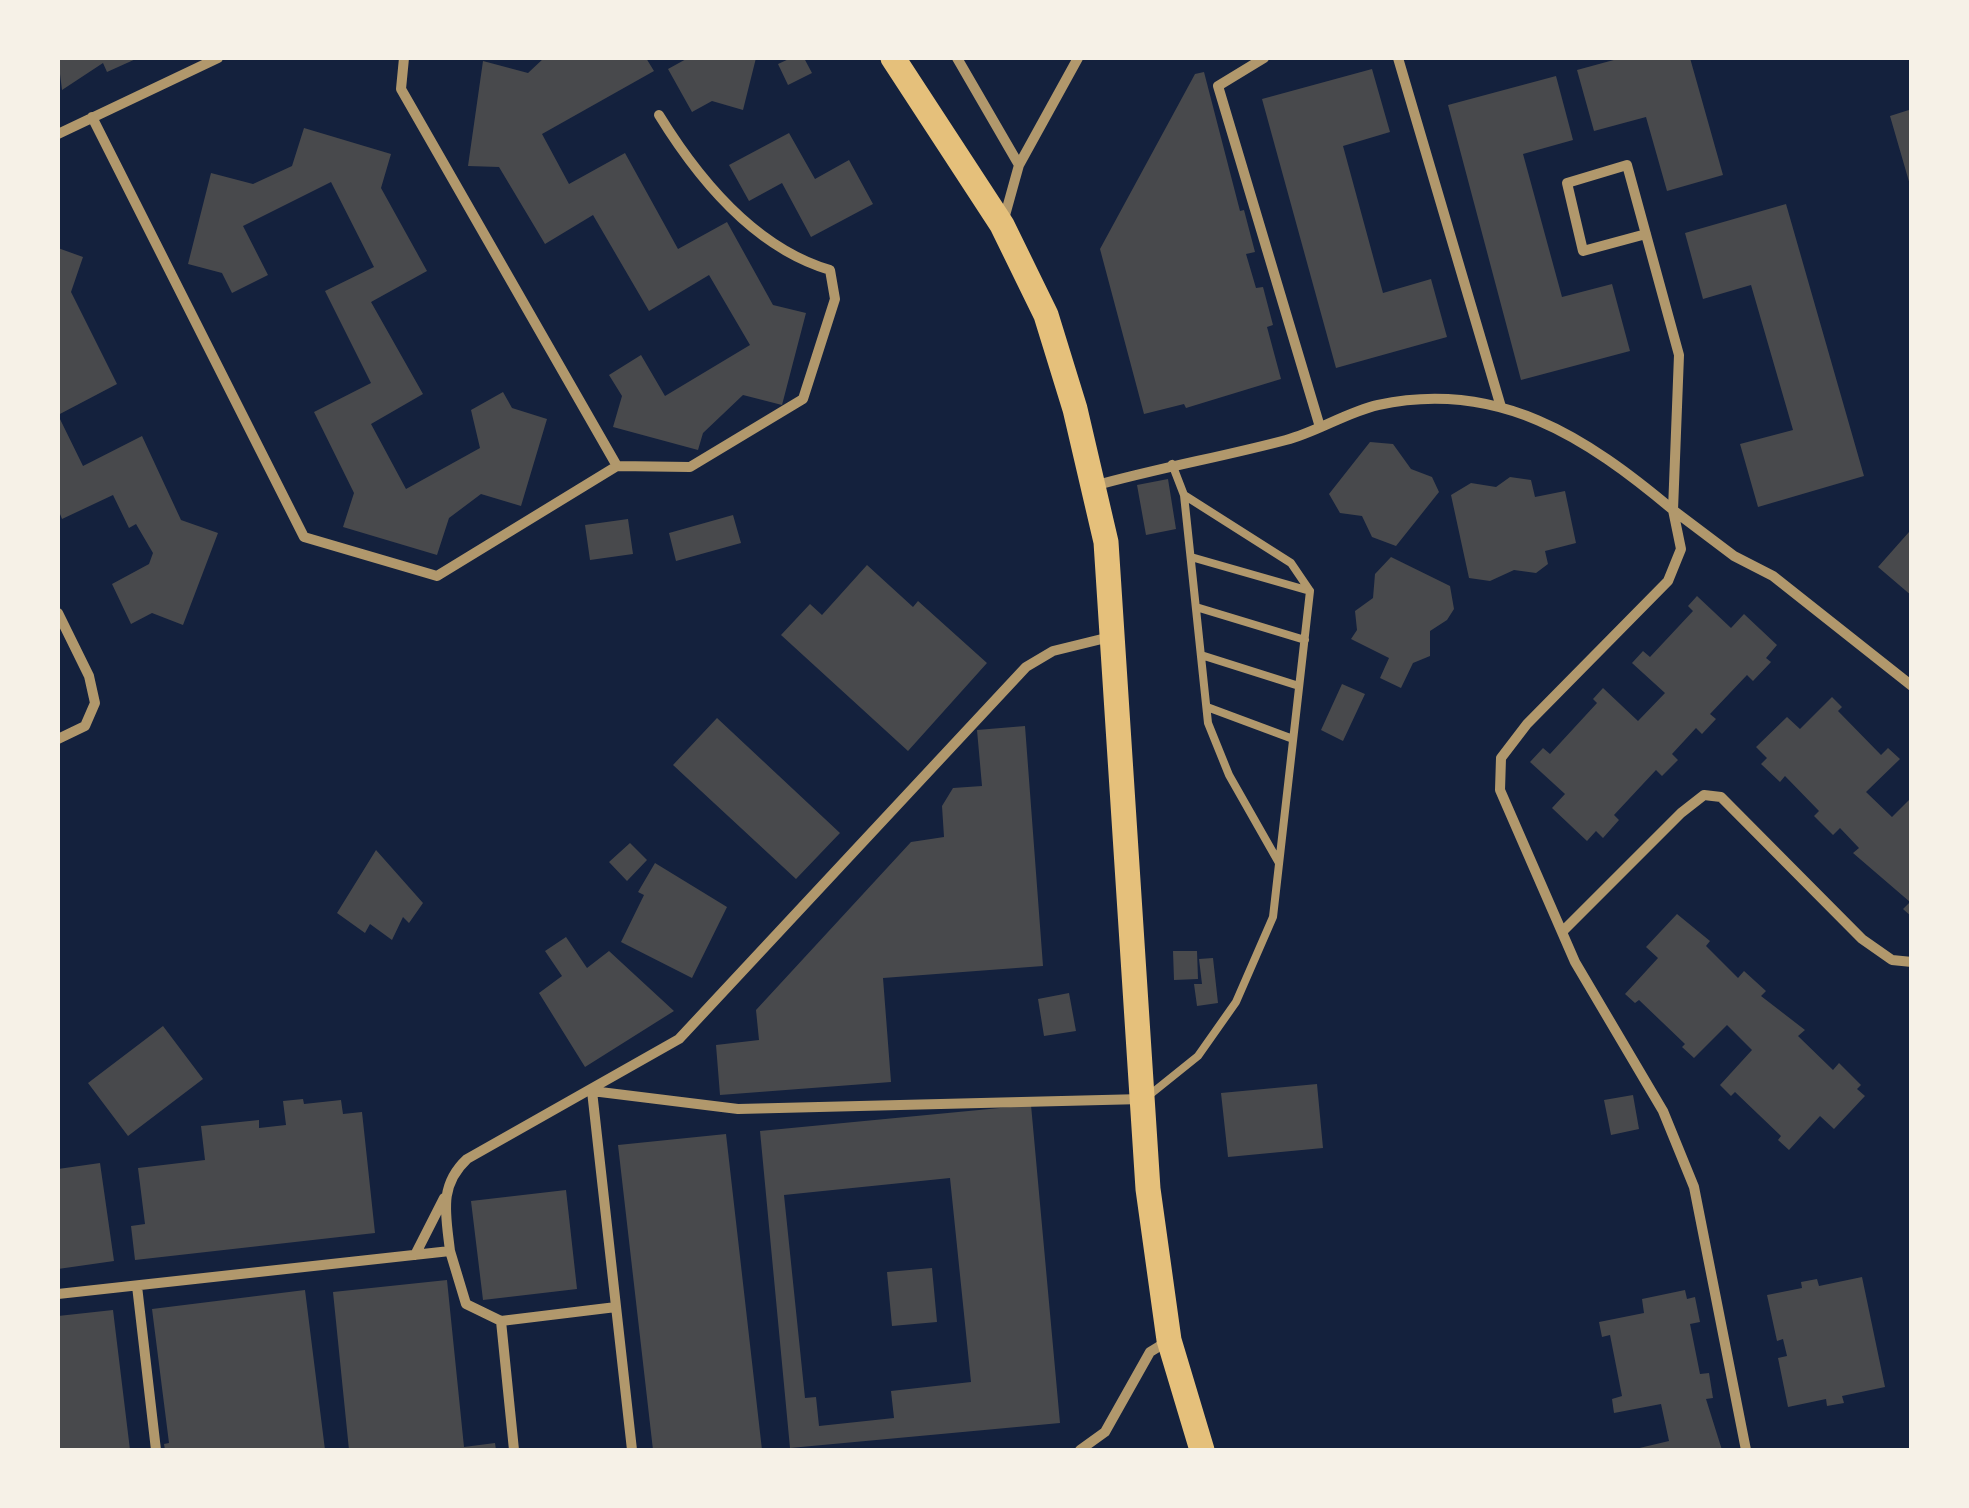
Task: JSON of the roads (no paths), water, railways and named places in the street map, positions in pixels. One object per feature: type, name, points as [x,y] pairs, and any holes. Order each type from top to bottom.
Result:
[{"type":"main road","points":[[893,58],[1002,225],[1046,315],[1094,486],[1106,542],[1114,636],[1148,1189],[1169,1340],[1202,1450]]},
{"type":"street","points":[[58,134],[218,58]]},
{"type":"street","points":[[404,58],[401,89],[617,466]]},
{"type":"street","points":[[957,58],[1019,165]]},
{"type":"street","points":[[1002,225],[1019,165],[1078,58]]},
{"type":"street","points":[[1264,58],[1218,86],[1320,427]]},
{"type":"street","points":[[1398,58],[1501,407]]},
{"type":"street","points":[[92,117],[304,537],[438,576],[617,466],[690,467],[802,399],[835,299],[830,270],[796,260],[712,190],[659,115]]},
{"type":"street","points":[[1646,234],[1583,251],[1567,182],[1627,166],[1646,234],[1679,355],[1673,510],[1681,549],[1668,581],[1527,724],[1502,758],[1500,790],[1575,962],[1663,1111],[1694,1186],[1746,1450]]},
{"type":"street","points":[[1094,486],[1172,464],[1288,440],[1376,405],[1477,401],[1533,414],[1600,456],[1734,556],[1773,576],[1912,686]]},
{"type":"street","points":[[58,613],[88,676],[96,704],[84,726],[58,739]]},
{"type":"street","points":[[414,1255],[444,1198],[452,1172],[467,1159],[679,1040],[1026,667],[1053,651],[1114,636]]},
{"type":"street","points":[[1564,931],[1681,812],[1704,795],[1722,797],[1862,939],[1892,960],[1912,962]]},
{"type":"street","points":[[592,1091],[738,1109],[1144,1099]]},
{"type":"street","points":[[592,1091],[632,1450]]},
{"type":"street","points":[[444,1198],[450,1251],[466,1304],[502,1321],[616,1307]]},
{"type":"street","points":[[58,1294],[450,1251]]},
{"type":"street","points":[[137,1286],[156,1450]]},
{"type":"street","points":[[502,1321],[514,1450]]},
{"type":"street","points":[[1080,1450],[1106,1432],[1150,1352],[1169,1340]]},
{"type":"lane","points":[[1172,464],[1184,496],[1207,707],[1228,775],[1279,864]]},
{"type":"lane","points":[[1144,1099],[1198,1056],[1236,1002],[1273,917],[1310,591],[1292,563],[1184,496]]},
{"type":"lane","points":[[1191,557],[1310,591]]},
{"type":"lane","points":[[1196,607],[1304,640]]},
{"type":"lane","points":[[1202,655],[1299,686]]},
{"type":"lane","points":[[1207,707],[1293,739]]}]
